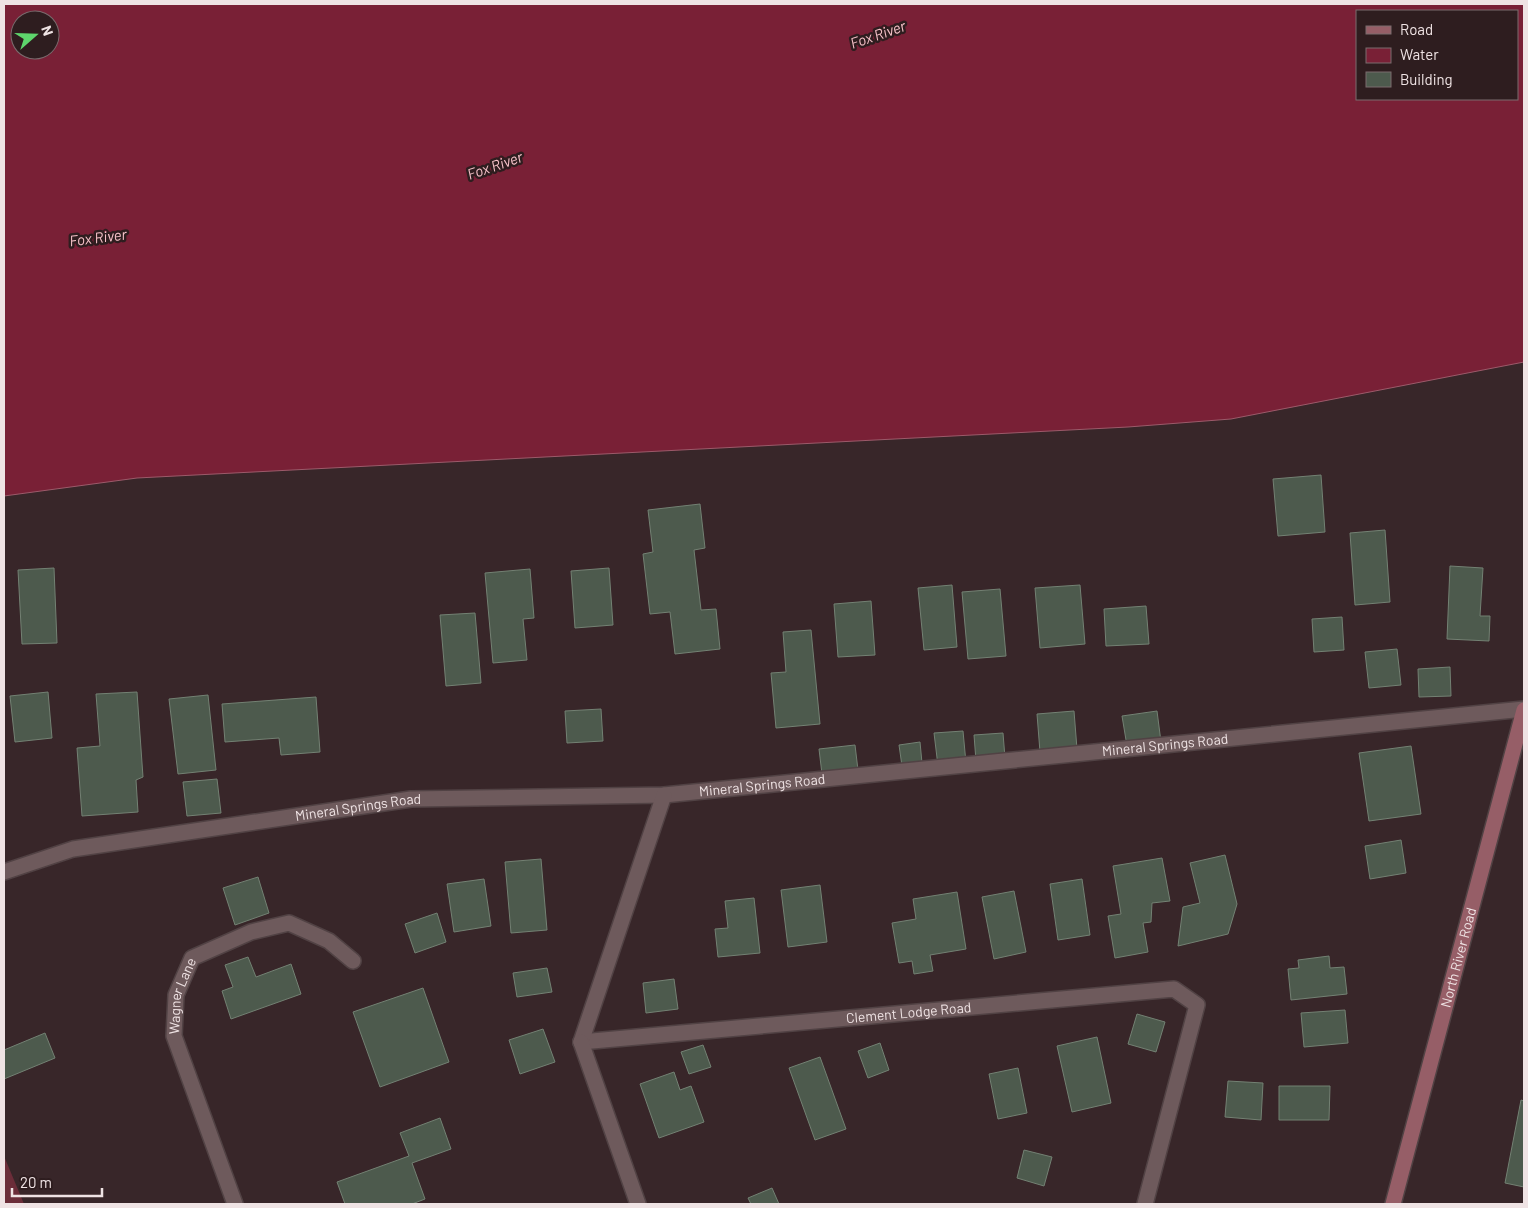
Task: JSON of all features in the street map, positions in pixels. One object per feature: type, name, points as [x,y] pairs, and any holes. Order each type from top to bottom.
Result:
[{"type":"street","name":"Mineral Springs Road","points":[[4,872],[73,849],[411,799],[664,795],[1524,709]]},
{"type":"street","name":"North River Road","points":[[1393,1204],[1524,709]]},
{"type":"street","points":[[638,1204],[581,1042],[664,795]]},
{"type":"street","name":"Wagner Lane","points":[[235,1204],[174,1036],[176,995],[192,958],[251,932],[289,923],[329,941],[353,962]]},
{"type":"street","name":"Clement Lodge Road","points":[[581,1042],[1174,989],[1197,1005],[1145,1204]]},
{"type":"shaded area","points":[[4,1156],[24,1204],[4,1204]]},
{"type":"water","name":"Fox River","points":[[4,4],[1524,4],[1524,362],[1231,419],[1128,427],[137,478],[4,496]]},
{"type":"building","points":[[1321,475],[1325,532],[1278,536],[1273,479]]},
{"type":"building","points":[[700,504],[705,548],[694,550],[701,610],[716,609],[720,649],[675,654],[670,612],[650,614],[643,554],[653,552],[648,510]]},
{"type":"building","points":[[1385,530],[1390,602],[1355,605],[1350,533]]},
{"type":"building","points":[[1450,566],[1483,568],[1480,616],[1490,616],[1489,641],[1447,639]]},
{"type":"building","points":[[54,568],[57,643],[22,644],[18,570]]},
{"type":"building","points":[[609,568],[613,625],[575,628],[571,571]]},
{"type":"building","points":[[530,569],[534,618],[523,619],[527,660],[493,663],[485,573]]},
{"type":"building","points":[[952,585],[957,647],[924,650],[918,588]]},
{"type":"building","points":[[1080,585],[1085,644],[1040,648],[1035,588]]},
{"type":"building","points":[[1000,589],[1006,656],[968,659],[962,592]]},
{"type":"building","points":[[871,601],[875,655],[838,657],[834,604]]},
{"type":"building","points":[[1146,606],[1149,644],[1106,646],[1104,609]]},
{"type":"building","points":[[475,613],[481,683],[446,686],[440,615]]},
{"type":"building","points":[[1342,617],[1344,650],[1314,652],[1312,619]]},
{"type":"building","points":[[811,630],[820,724],[776,728],[771,673],[786,672],[783,632]]},
{"type":"building","points":[[1397,649],[1401,685],[1369,688],[1365,652]]},
{"type":"building","points":[[1450,667],[1451,696],[1419,697],[1418,669]]},
{"type":"building","points":[[48,692],[52,738],[15,742],[10,696]]},
{"type":"building","points":[[137,692],[143,777],[136,780],[138,812],[82,816],[77,748],[100,746],[96,694]]},
{"type":"building","points":[[208,695],[216,770],[178,774],[169,699]]},
{"type":"building","points":[[316,697],[320,752],[281,755],[279,738],[225,742],[222,704]]},
{"type":"building","points":[[601,709],[603,741],[567,743],[565,711]]},
{"type":"building","points":[[1074,711],[1077,749],[1040,752],[1037,714]]},
{"type":"building","points":[[1157,711],[1161,742],[1127,746],[1122,716]]},
{"type":"building","points":[[963,731],[966,763],[938,766],[934,733]]},
{"type":"building","points":[[1003,733],[1005,758],[976,761],[974,735]]},
{"type":"building","points":[[920,742],[922,763],[902,766],[899,745]]},
{"type":"building","points":[[855,745],[858,770],[822,774],[819,749]]},
{"type":"building","points":[[1411,746],[1421,814],[1369,821],[1359,753]]},
{"type":"building","points":[[217,779],[221,813],[187,816],[183,782]]},
{"type":"building","points":[[1401,840],[1406,873],[1370,879],[1365,846]]},
{"type":"building","points":[[1225,855],[1237,904],[1228,934],[1178,946],[1183,907],[1200,903],[1190,863]]},
{"type":"building","points":[[1162,858],[1170,901],[1152,903],[1151,922],[1143,923],[1148,952],[1115,958],[1108,916],[1121,914],[1113,866]]},
{"type":"building","points":[[541,859],[547,930],[511,933],[505,862]]},
{"type":"building","points":[[258,877],[269,913],[235,925],[223,888]]},
{"type":"building","points":[[484,879],[491,926],[454,932],[447,884]]},
{"type":"building","points":[[1082,879],[1090,935],[1058,940],[1050,884]]},
{"type":"building","points":[[820,885],[827,942],[788,947],[781,890]]},
{"type":"building","points":[[1014,891],[1026,952],[994,959],[982,897]]},
{"type":"building","points":[[957,892],[966,949],[930,955],[933,971],[914,974],[912,961],[899,963],[892,923],[916,919],[913,899]]},
{"type":"building","points":[[754,898],[760,953],[718,957],[715,929],[728,928],[725,901]]},
{"type":"building","points":[[437,913],[446,942],[415,953],[405,924]]},
{"type":"building","points":[[1329,956],[1330,968],[1344,967],[1347,994],[1291,1000],[1288,969],[1299,968],[1298,960]]},
{"type":"building","points":[[248,957],[256,977],[291,964],[301,994],[231,1019],[222,991],[233,987],[225,965]]},
{"type":"building","points":[[547,968],[552,992],[517,997],[513,973]]},
{"type":"building","points":[[674,979],[678,1009],[646,1013],[643,983]]},
{"type":"building","points":[[423,988],[449,1062],[380,1087],[353,1012]]},
{"type":"building","points":[[1345,1010],[1348,1043],[1304,1047],[1301,1013]]},
{"type":"building","points":[[1137,1014],[1165,1022],[1156,1052],[1128,1044]]},
{"type":"building","points":[[543,1029],[555,1062],[520,1074],[509,1040]]},
{"type":"building","points":[[45,1033],[55,1058],[4,1079],[4,1050]]},
{"type":"building","points":[[1097,1037],[1111,1103],[1072,1112],[1057,1046]]},
{"type":"building","points":[[880,1043],[889,1070],[868,1078],[858,1051]]},
{"type":"building","points":[[703,1045],[711,1067],[689,1074],[681,1052]]},
{"type":"building","points":[[820,1057],[846,1129],[815,1140],[789,1068]]},
{"type":"building","points":[[1018,1068],[1027,1113],[998,1119],[989,1074]]},
{"type":"building","points":[[674,1072],[680,1090],[691,1086],[704,1122],[659,1138],[640,1084]]},
{"type":"building","points":[[1228,1081],[1263,1083],[1261,1120],[1225,1117]]},
{"type":"building","points":[[1279,1086],[1330,1086],[1329,1120],[1279,1120]]},
{"type":"building","points":[[1521,1100],[1524,1101],[1524,1187],[1505,1183]]},
{"type":"building","points":[[440,1118],[451,1149],[412,1163],[425,1199],[412,1204],[345,1204],[337,1182],[409,1156],[400,1133]]},
{"type":"building","points":[[1024,1150],[1052,1157],[1044,1186],[1017,1178]]},
{"type":"building","points":[[772,1188],[779,1204],[751,1204],[748,1198]]}]
